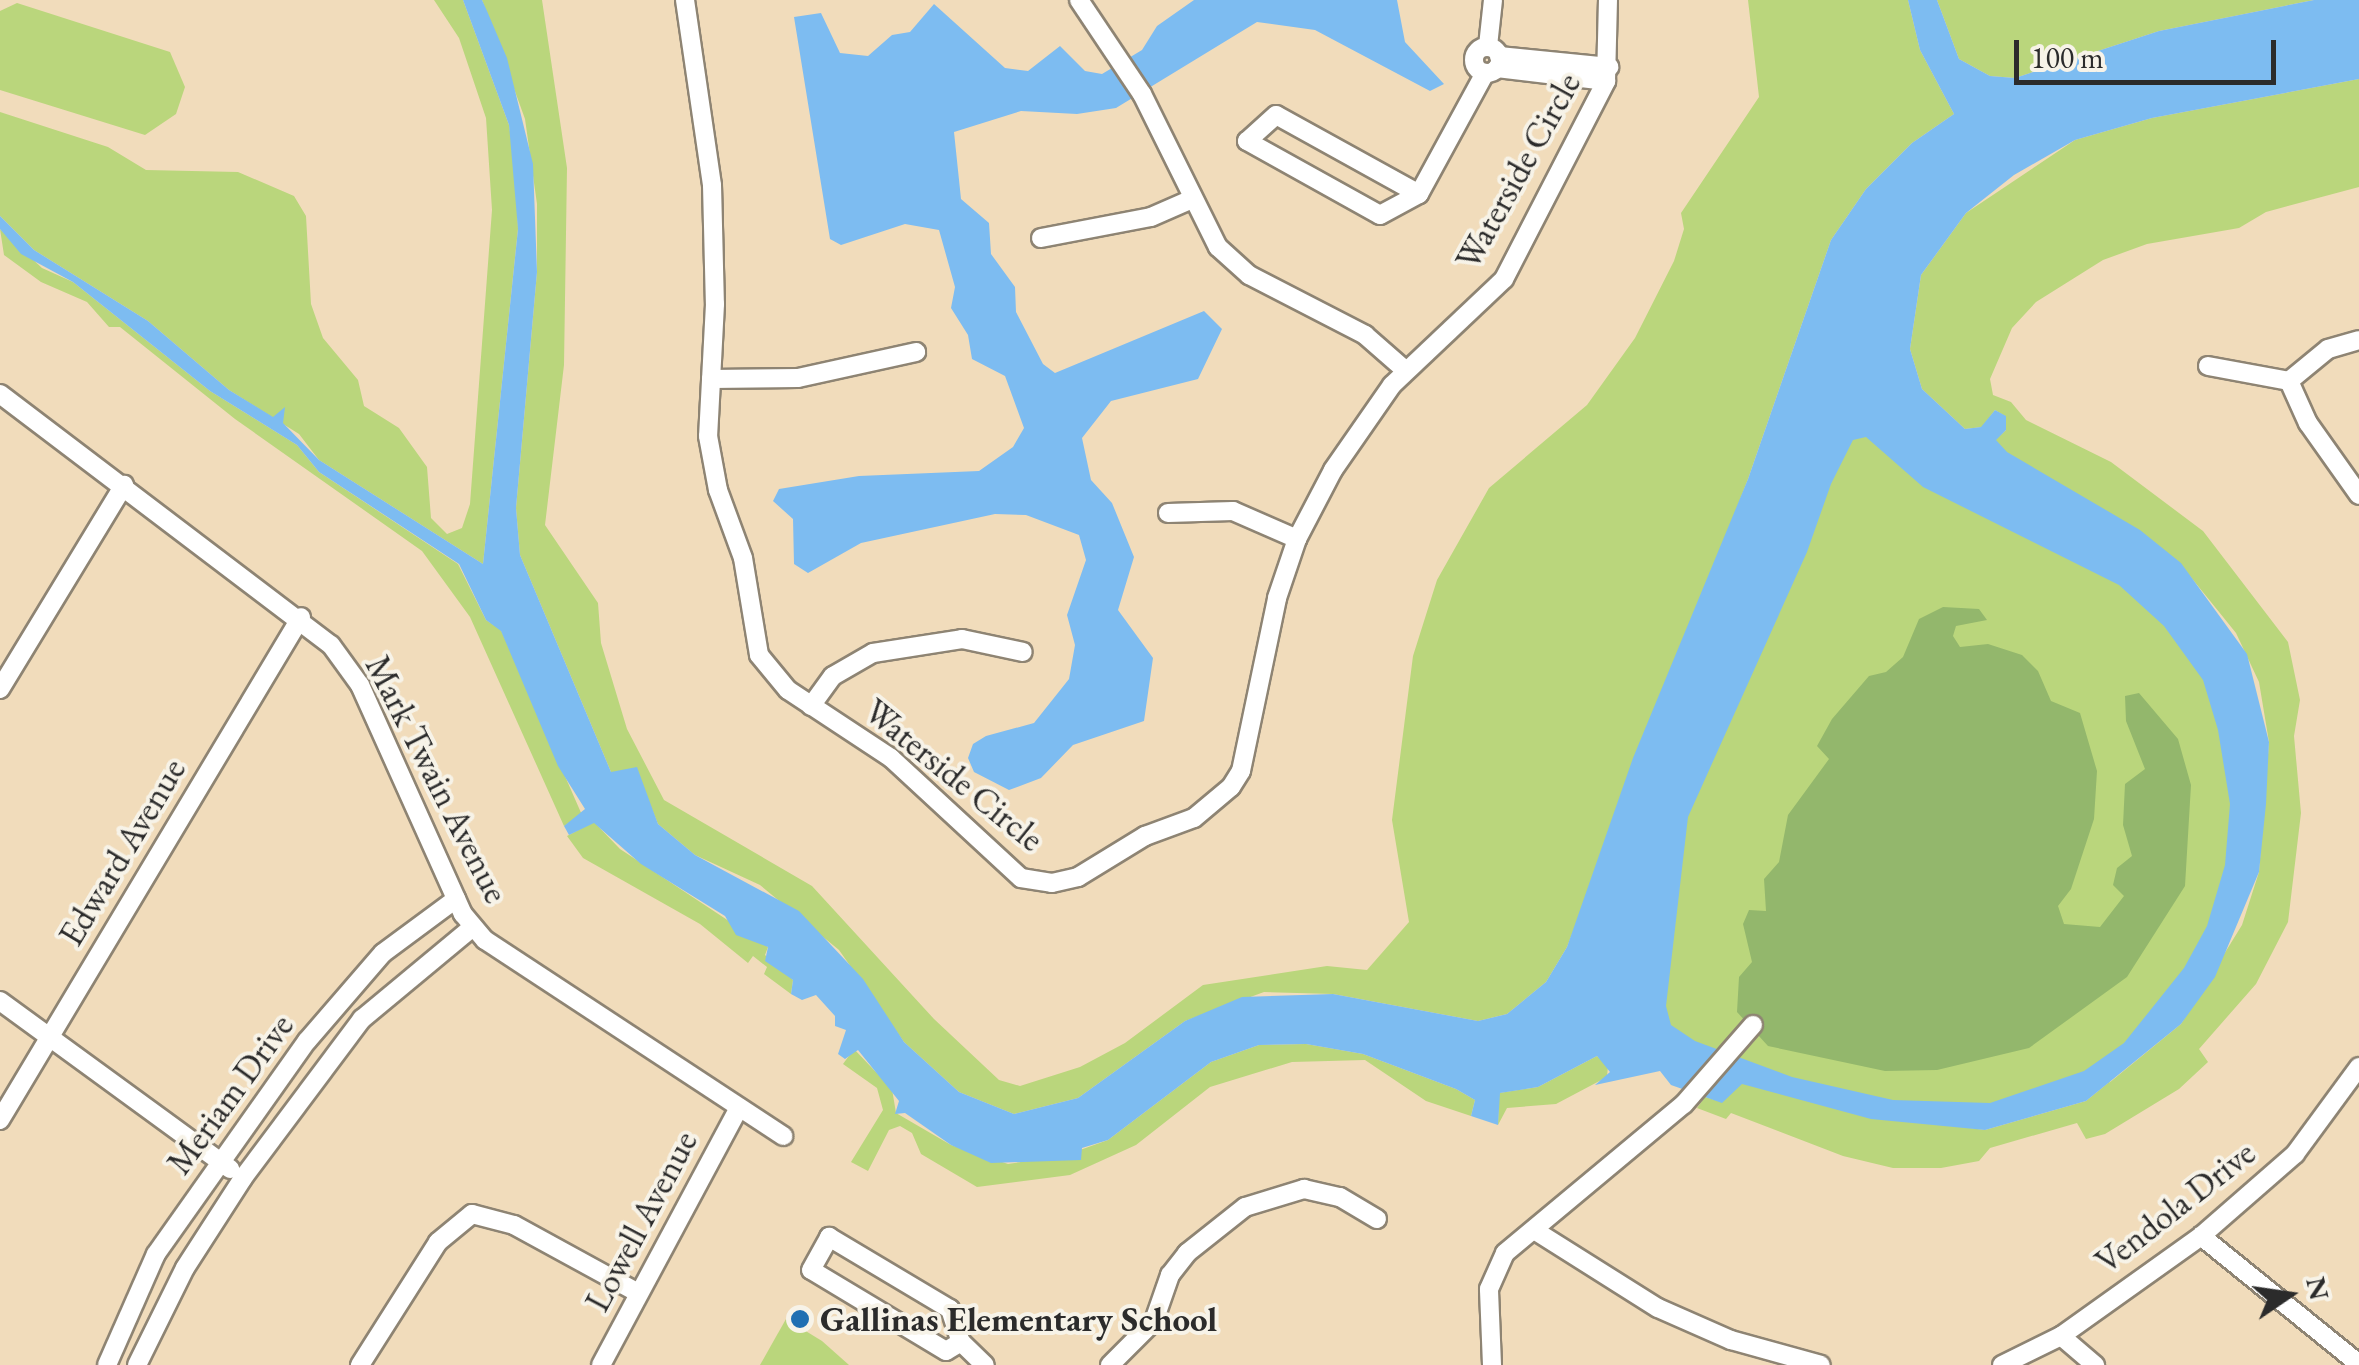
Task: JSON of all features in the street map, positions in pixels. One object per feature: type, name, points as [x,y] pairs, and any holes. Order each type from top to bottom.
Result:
[{"type":"street","name":"Waterside Circle","points":[[685,0],[712,185],[713,471],[743,558],[759,654],[811,706],[892,758],[1021,878],[1052,884],[1078,877],[1146,836],[1194,818],[1232,787],[1241,771],[1277,598],[1297,540],[1332,470],[1404,370],[1504,279],[1608,74],[1608,0]]},
{"type":"street","points":[[1419,194],[1276,115],[1247,142],[1380,214],[1419,194],[1492,61],[1493,0]]},
{"type":"street","points":[[1082,1],[1142,94],[1218,247],[1249,275],[1365,335],[1404,370]]},
{"type":"street","points":[[1492,61],[1608,74]]},
{"type":"street","points":[[1041,238],[1151,216],[1192,199]]},
{"type":"street","points":[[2208,366],[2289,381],[2328,350],[2359,340]]},
{"type":"street","points":[[711,380],[798,378],[916,352]]},
{"type":"street","points":[[2289,381],[2308,423],[2359,495]]},
{"type":"street","name":"Mark Twain Avenue","points":[[0,394],[301,618],[360,685],[456,899],[474,926],[783,1136]]},
{"type":"street","points":[[0,689],[124,486]]},
{"type":"street","points":[[1168,513],[1233,511],[1297,540]]},
{"type":"street","name":"Edward Avenue","points":[[0,1120],[301,618]]},
{"type":"street","points":[[811,706],[833,676],[873,653],[962,639],[1022,652]]},
{"type":"street","name":"Meriam Drive","points":[[107,1365],[156,1254],[341,1000],[383,954],[456,899]]},
{"type":"street","name":"Meriam Drive","points":[[137,1365],[185,1268],[242,1178],[362,1019],[474,926]]},
{"type":"street","points":[[0,1001],[50,1033],[242,1178]]},
{"type":"street","points":[[1492,1365],[1488,1289],[1504,1253],[1684,1104],[1754,1024]]},
{"type":"street","name":"Vendola Drive","points":[[2002,1365],[2061,1336],[2201,1236],[2295,1154],[2359,1068]]},
{"type":"street","name":"Lowell Avenue","points":[[601,1365],[739,1108]]},
{"type":"street","points":[[1110,1365],[1148,1329],[1170,1275],[1187,1253],[1245,1207],[1304,1189],[1340,1197],[1377,1219]]},
{"type":"street","points":[[360,1365],[438,1242],[472,1214],[514,1225],[638,1294]]},
{"type":"street","points":[[1534,1230],[1658,1308],[1731,1340],[1821,1365]]},
{"type":"street","points":[[2201,1236],[2359,1364]]},
{"type":"street","points":[[961,1342],[946,1351],[812,1270],[830,1237],[950,1309],[961,1342],[985,1365]]},
{"type":"street","points":[[2061,1336],[2095,1365]]},
{"type":"green space","points":[[434,0],[463,0],[509,125],[516,173],[518,229],[483,564],[319,460],[299,434],[229,390],[148,321],[34,250],[0,216],[0,112],[108,147],[146,170],[238,172],[294,196],[306,216],[311,304],[323,338],[358,380],[364,406],[399,428],[427,467],[431,518],[447,534],[462,528],[470,504],[492,210],[486,118],[459,38]]},
{"type":"green space","points":[[482,0],[542,0],[567,168],[564,365],[545,525],[598,603],[601,643],[627,729],[664,800],[812,886],[934,1019],[999,1080],[1020,1086],[1080,1067],[1125,1043],[1203,985],[1327,966],[1367,970],[1409,922],[1392,820],[1413,656],[1437,580],[1489,488],[1587,405],[1635,338],[1674,261],[1684,229],[1681,213],[1759,97],[1748,0],[1908,0],[1920,50],[1954,114],[1912,143],[1866,189],[1831,240],[1748,479],[1567,947],[1546,982],[1507,1014],[1478,1021],[1333,994],[1264,992],[1185,1021],[1078,1098],[1014,1114],[959,1092],[904,1042],[839,950],[760,885],[695,855],[658,824],[647,797],[611,772],[520,555],[516,508],[537,272],[537,204],[525,119]]},
{"type":"green space","points":[[1937,0],[2314,0],[2159,31],[2015,78],[1990,76],[1959,59]]},
{"type":"green space","points":[[17,3],[170,52],[185,87],[176,114],[145,135],[0,90],[0,11]]},
{"type":"green space","points":[[2359,79],[2359,187],[2266,212],[2239,228],[2147,244],[2103,260],[2036,302],[2012,328],[1990,379],[1993,395],[2011,402],[2026,420],[2111,462],[2203,531],[2288,642],[2300,700],[2294,736],[2301,813],[2288,922],[2256,984],[2199,1049],[2208,1062],[2179,1089],[2105,1134],[2086,1139],[2077,1123],[1990,1148],[1979,1161],[1941,1168],[1893,1168],[1843,1156],[1731,1113],[1726,1119],[1697,1108],[1705,1097],[1722,1102],[1739,1085],[1608,1018],[1703,632],[1872,386],[2160,546],[2006,452],[1995,440],[2006,430],[2005,416],[1995,410],[1982,427],[1965,429],[1922,389],[1910,349],[1921,275],[1966,213],[2075,140],[2152,118]],"holes":[[[2177,560],[2236,633],[2259,682],[2269,742],[2259,872],[2242,925],[2181,1024],[2109,1083],[2224,939],[2263,722]],[[2108,1083],[2086,1101],[1985,1130],[1850,1112],[1940,1119]]]},
{"type":"green space","points":[[0,229],[42,268],[73,282],[210,391],[297,445],[319,472],[458,564],[486,620],[501,630],[582,815],[564,826],[470,617],[422,551],[235,419],[120,327],[109,327],[87,302],[41,282],[4,255]]},
{"type":"green space","points":[[1943,607],[1979,609],[1987,620],[1956,626],[1953,636],[1960,647],[1988,644],[2022,655],[2038,671],[2051,701],[2080,713],[2097,771],[2094,819],[2071,889],[2058,906],[2064,924],[2100,927],[2124,896],[2113,885],[2117,868],[2132,856],[2123,825],[2125,784],[2145,769],[2126,721],[2125,696],[2139,693],[2178,739],[2191,785],[2185,886],[2127,977],[2029,1048],[1937,1070],[1885,1071],[1768,1046],[1737,1012],[1739,977],[1752,962],[1743,924],[1749,910],[1766,911],[1764,879],[1779,862],[1788,815],[1829,759],[1817,746],[1832,719],[1869,676],[1886,672],[1903,657],[1919,619]]},
{"type":"green space","points":[[594,822],[620,849],[768,947],[765,955],[793,980],[791,994],[764,974],[767,967],[753,956],[748,963],[700,924],[583,858],[567,836]]},
{"type":"green space","points":[[1306,1044],[1363,1054],[1456,1089],[1475,1100],[1471,1116],[1426,1101],[1365,1060],[1292,1062],[1210,1087],[1136,1145],[1070,1175],[977,1187],[921,1154],[912,1133],[900,1126],[889,1130],[868,1171],[851,1162],[883,1110],[877,1088],[843,1064],[854,1049],[892,1089],[896,1113],[951,1145],[1008,1164],[1066,1155],[1108,1140],[1211,1062],[1259,1045]]},
{"type":"green space","points":[[1597,1056],[1608,1066],[1607,1077],[1556,1104],[1507,1108],[1498,1125],[1499,1093],[1538,1087]]},
{"type":"green space","points":[[786,1319],[822,1341],[849,1365],[760,1365]]},
{"type":"water","points":[[463,0],[482,0],[487,11],[507,58],[533,164],[537,272],[516,508],[520,555],[611,772],[637,767],[658,824],[695,855],[799,911],[863,979],[904,1042],[959,1092],[1014,1114],[1078,1098],[1185,1021],[1242,997],[1333,994],[1478,1021],[1507,1014],[1546,982],[1567,947],[1633,758],[1748,479],[1831,240],[1866,189],[1912,143],[1954,114],[1920,50],[1908,0],[1937,0],[1959,59],[1990,76],[2015,78],[2159,31],[2314,0],[2359,0],[2359,79],[2152,118],[2075,140],[2014,175],[1966,213],[1921,275],[1910,349],[1922,389],[1965,429],[1981,427],[1995,410],[2006,416],[2006,430],[1996,440],[2007,452],[2140,530],[2181,563],[2247,654],[2269,742],[2266,804],[2259,872],[2215,977],[2181,1024],[2086,1101],[1985,1130],[1871,1119],[1742,1084],[1722,1103],[1671,1085],[1660,1071],[1595,1085],[1610,1072],[1597,1056],[1538,1087],[1500,1093],[1498,1125],[1471,1116],[1475,1100],[1456,1089],[1363,1054],[1306,1044],[1259,1045],[1211,1062],[1108,1140],[1082,1148],[1081,1160],[991,1163],[951,1145],[905,1113],[895,1114],[899,1101],[858,1050],[845,1059],[838,1054],[846,1030],[835,1026],[835,1016],[816,995],[802,1000],[791,994],[793,980],[765,961],[768,947],[736,935],[725,916],[641,864],[594,823],[569,835],[564,826],[585,809],[558,766],[501,631],[486,620],[459,564],[319,472],[297,445],[210,391],[73,282],[21,254],[0,229],[0,216],[34,250],[148,321],[229,390],[273,417],[285,407],[283,423],[319,460],[483,564],[518,229],[509,125]],"holes":[[[1866,437],[1923,487],[2119,585],[2164,626],[2203,680],[2218,730],[2230,804],[2225,865],[2207,926],[2184,968],[2124,1043],[2084,1071],[1990,1103],[1893,1100],[1792,1077],[1695,1041],[1671,1025],[1666,1006],[1688,817],[1853,440]]]},
{"type":"water","points":[[1194,0],[1397,0],[1405,42],[1444,84],[1430,91],[1315,30],[1257,22],[1116,108],[1077,114],[1021,111],[954,132],[961,199],[989,223],[991,254],[1015,287],[1016,312],[1043,364],[1055,373],[1204,311],[1222,329],[1198,379],[1111,401],[1082,438],[1091,480],[1112,503],[1134,557],[1118,610],[1153,658],[1144,721],[1073,745],[1041,778],[1009,790],[974,772],[968,758],[973,744],[986,736],[1034,723],[1069,679],[1075,645],[1067,615],[1086,560],[1079,535],[1026,515],[995,514],[861,543],[808,573],[794,564],[793,519],[773,501],[779,489],[859,476],[979,471],[1013,447],[1024,428],[1005,376],[972,359],[968,335],[951,308],[955,287],[939,230],[905,224],[841,245],[830,239],[794,17],[821,13],[840,53],[868,56],[892,35],[910,32],[934,4],[1005,68],[1028,71],[1060,46],[1085,71],[1102,74],[1142,50],[1157,26]]},
{"type":"place","name":"Gallinas Elementary School","points":[[800,1319]]}]
